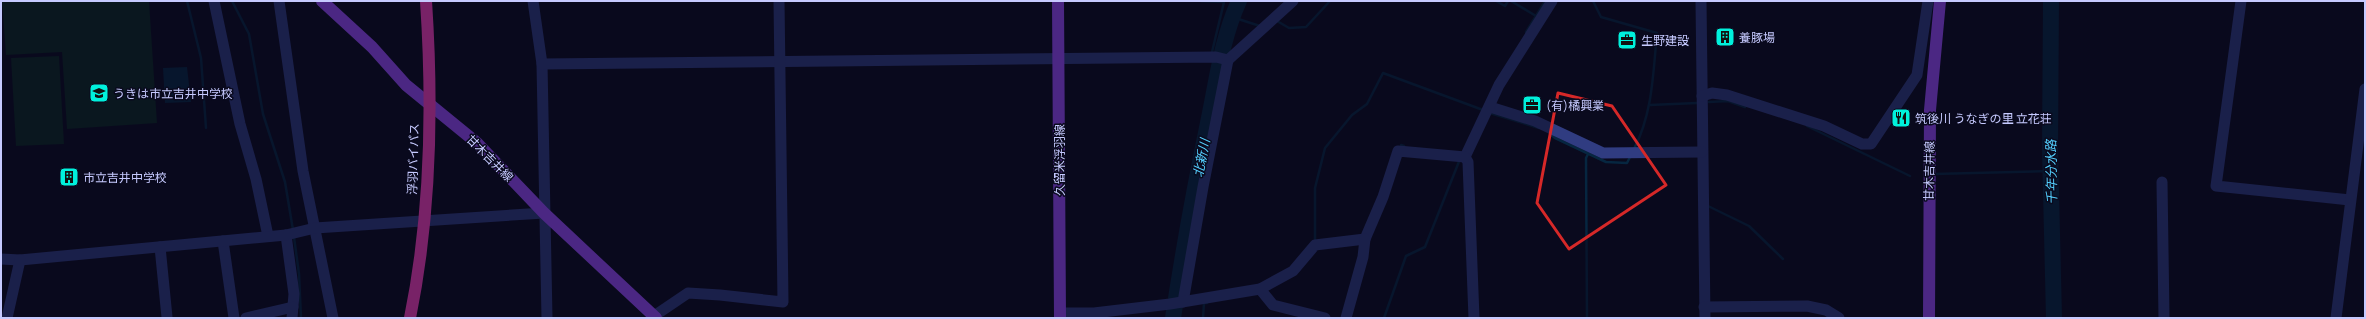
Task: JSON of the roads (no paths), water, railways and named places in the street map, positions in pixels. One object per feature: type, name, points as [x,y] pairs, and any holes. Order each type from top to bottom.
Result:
[{"type":"highway","name":"浮羽バイパス","points":[[410,318],[424,221],[428,154],[429,49],[426,1]]},
{"type":"main road","name":"甘木吉井線","points":[[322,1],[372,47],[406,85],[477,143],[544,212],[655,317]]},
{"type":"main road","name":"久留米浮羽線","points":[[1058,1],[1060,315]]},
{"type":"main road","name":"甘木吉井線","points":[[1929,318],[1930,110],[1940,1]]},
{"type":"street","points":[[214,1],[240,124],[256,179],[268,236]]},
{"type":"street","points":[[279,1],[303,171],[333,318]]},
{"type":"street","points":[[533,1],[542,64],[547,318]]},
{"type":"street","points":[[655,317],[688,293],[783,302],[779,1]]},
{"type":"street","points":[[542,64],[1058,58],[1223,58],[1293,1]]},
{"type":"street","points":[[1462,157],[1488,111],[1499,84],[1552,1]]},
{"type":"street","points":[[1701,1],[1704,313],[1807,306],[1826,310],[1839,318]]},
{"type":"street","points":[[1702,96],[1712,93],[1727,95],[1824,126],[1862,144],[1871,144],[1918,75],[1928,1]]},
{"type":"street","points":[[2240,1],[2216,186],[2350,200]]},
{"type":"street","points":[[1177,303],[1203,187],[1223,58]]},
{"type":"street","points":[[2336,318],[2365,89]]},
{"type":"street","points":[[1488,111],[1535,121],[1603,153],[1702,152]]},
{"type":"street","points":[[1346,318],[1363,257],[1365,239],[1383,197],[1398,151],[1462,157],[1468,162],[1474,318]]},
{"type":"street","points":[[2162,182],[2164,318]]},
{"type":"street","points":[[1,259],[20,260],[222,241],[288,234],[315,228],[544,212]]},
{"type":"street","points":[[288,234],[294,294],[292,318]]},
{"type":"street","points":[[1060,315],[1094,316],[1261,291],[1293,271],[1315,245],[1365,239]]},
{"type":"street","points":[[222,241],[234,318]]},
{"type":"street","points":[[160,247],[167,317]]},
{"type":"street","points":[[7,318],[20,260]]},
{"type":"street","points":[[1261,291],[1273,305],[1325,318]]},
{"type":"street","points":[[246,318],[293,307]]},
{"type":"water","points":[[187,67],[191,102],[165,103],[163,68]]},
{"type":"waterway","points":[[187,1],[201,58],[206,128]]},
{"type":"waterway","points":[[232,1],[249,34],[263,114],[285,182],[293,230]]},
{"type":"waterway","points":[[1201,1],[1224,2],[1212,52]]},
{"type":"waterway","name":"北新川","points":[[1173,318],[1199,168],[1224,44],[1239,1]]},
{"type":"waterway","points":[[1277,21],[1289,28],[1306,27],[1330,1]]},
{"type":"waterway","points":[[1496,1],[1505,6],[1508,1]]},
{"type":"waterway","points":[[1511,1],[1536,16]]},
{"type":"waterway","points":[[1593,1],[1601,17],[1657,33],[1649,107],[1634,149]]},
{"type":"waterway","name":"千年分水路","points":[[2051,1],[2050,149],[2054,318]]},
{"type":"waterway","points":[[1526,32],[1544,3]]},
{"type":"waterway","points":[[1232,17],[1260,26]]},
{"type":"waterway","points":[[1315,239],[1315,188],[1325,148],[1352,115],[1367,104],[1383,73],[1483,110]]},
{"type":"waterway","points":[[1709,102],[1728,101],[1745,107]]},
{"type":"waterway","points":[[1650,105],[1697,103]]},
{"type":"waterway","points":[[1490,113],[1539,128]]},
{"type":"waterway","points":[[1807,126],[1910,176]]},
{"type":"waterway","points":[[1550,134],[1555,138],[1606,162],[1627,163],[1630,157]]},
{"type":"waterway","points":[[1587,318],[1586,158],[1588,154]]},
{"type":"waterway","points":[[1384,318],[1406,256],[1425,247],[1460,159]]},
{"type":"waterway","points":[[1934,174],[2050,171]]},
{"type":"waterway","points":[[1708,206],[1749,226],[1783,259]]},
{"type":"waterway","points":[[294,237],[299,274],[301,318]]},
{"type":"waterway","points":[[1203,318],[1204,303],[1207,303]]},
{"type":"place","name":"養豚場","points":[[1725,37]]},
{"type":"place","name":"生野建設","points":[[1627,40]]},
{"type":"place","name":"うきは市立吉井中学校","points":[[99,93]]},
{"type":"place","name":"(有)橘興業","points":[[1532,105]]},
{"type":"place","name":"筑後川 うなぎの里 立花荘","points":[[1901,118]]},
{"type":"place","name":"市立吉井中学校","points":[[69,177]]}]
